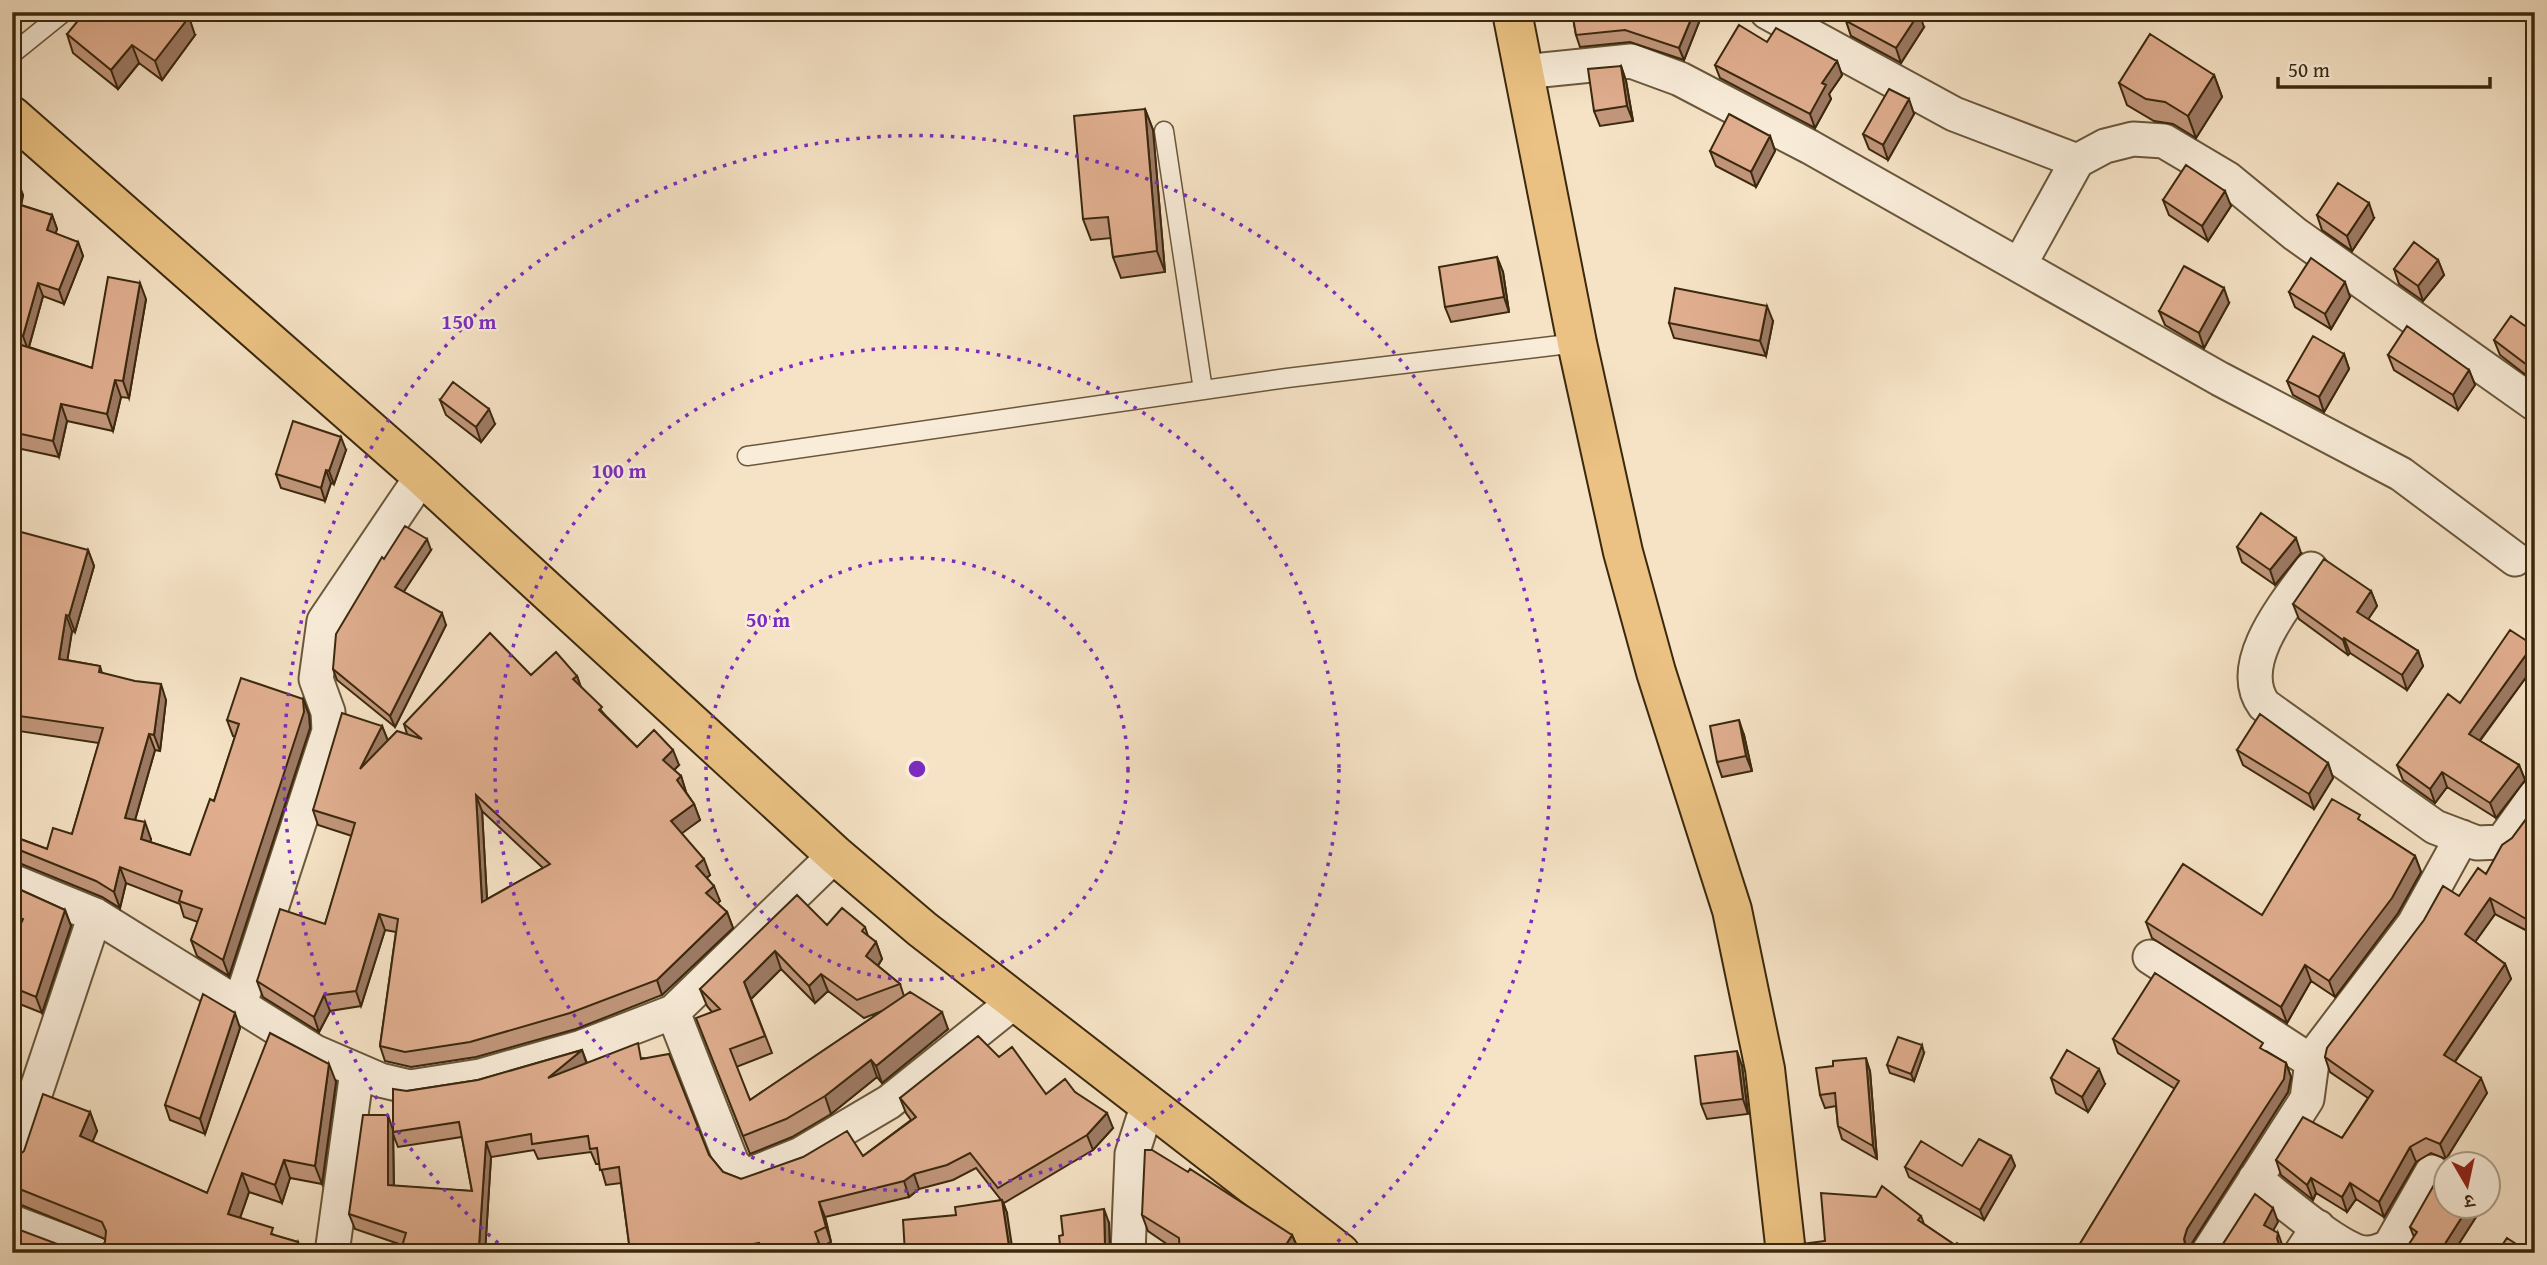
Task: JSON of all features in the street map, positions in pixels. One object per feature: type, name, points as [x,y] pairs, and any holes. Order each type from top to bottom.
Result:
[{"type":"main road","points":[[1512,12],[1577,343],[1623,552],[1656,672],[1732,910],[1765,1069],[1786,1253]]},
{"type":"main road","points":[[12,116],[422,476],[835,855],[922,929],[1340,1253]]},
{"type":"street","points":[[1767,12],[1954,114],[2077,161]]},
{"type":"street","points":[[1522,72],[1631,61],[1650,67],[1811,147],[2220,379],[2401,474],[2515,559]]},
{"type":"street","points":[[2020,264],[2077,161],[2105,146],[2133,139],[2164,141],[2228,179],[2295,234],[2535,404]]},
{"type":"street","points":[[240,1004],[329,731],[328,712],[316,679],[324,621],[422,476]]},
{"type":"street","points":[[2311,569],[2266,632],[2259,650],[2258,696],[2264,705],[2435,827],[2477,843],[2502,842],[2535,796]]},
{"type":"street","points":[[2208,1253],[2307,1099],[2312,1062],[2414,924],[2462,837]]},
{"type":"street","points":[[12,881],[95,915],[315,1052],[380,1080],[410,1087],[436,1086],[582,1047],[673,1012],[835,855]]},
{"type":"street","points":[[12,1163],[95,915]]},
{"type":"street","points":[[2150,957],[2312,1062]]},
{"type":"street","points":[[673,1012],[732,1163],[742,1174],[749,1175],[801,1154],[889,1102],[1015,1001]]},
{"type":"street","points":[[332,1253],[358,1070]]},
{"type":"street","points":[[1128,1253],[1132,1154],[1148,1104]]},
{"type":"street","points":[[2255,1179],[2310,1240],[2360,1252],[2379,1253],[2390,1246],[2432,1172]]},
{"type":"street","points":[[12,1222],[94,1253]]},
{"type":"lane","points":[[12,54],[64,12]]},
{"type":"lane","points":[[1164,131],[1203,390]]},
{"type":"lane","points":[[747,456],[1203,390],[1577,343]]},
{"type":"building","points":[[85,12],[182,12],[189,17],[155,61],[132,45],[111,70],[67,34]]},
{"type":"building","points":[[1572,12],[1694,12],[1679,48],[1625,30],[1576,35]]},
{"type":"building","points":[[1852,12],[1919,13],[1896,48],[1846,21]]},
{"type":"building","points":[[1739,25],[1767,42],[1776,28],[1837,61],[1822,83],[1826,85],[1810,114],[1715,65]]},
{"type":"building","points":[[2150,34],[2214,75],[2188,116],[2165,102],[2146,99],[2119,83]]},
{"type":"building","points":[[1621,66],[1627,106],[1594,111],[1588,69]]},
{"type":"building","points":[[1889,89],[1909,99],[1883,145],[1863,134]]},
{"type":"building","points":[[1145,109],[1157,251],[1113,257],[1108,217],[1083,219],[1074,116]]},
{"type":"building","points":[[1729,114],[1770,136],[1751,172],[1710,151]]},
{"type":"building","points":[[2186,165],[2225,191],[2202,226],[2163,200]]},
{"type":"building","points":[[12,180],[18,181],[14,203],[52,215],[47,230],[78,242],[59,290],[38,283],[23,336],[12,333]]},
{"type":"building","points":[[2338,183],[2369,203],[2347,236],[2317,215]]},
{"type":"building","points":[[2414,242],[2438,260],[2418,286],[2394,269]]},
{"type":"building","points":[[1497,257],[1504,297],[1445,307],[1439,267]]},
{"type":"building","points":[[2311,258],[2345,282],[2325,314],[2289,292]]},
{"type":"building","points":[[2184,266],[2224,288],[2199,333],[2159,311]]},
{"type":"building","points":[[108,277],[140,283],[123,381],[115,380],[107,414],[61,404],[53,441],[12,432],[12,342],[92,368]]},
{"type":"building","points":[[1675,288],[1767,306],[1760,341],[1669,323]]},
{"type":"building","points":[[2511,316],[2535,333],[2535,371],[2494,340]]},
{"type":"building","points":[[2407,326],[2469,370],[2453,395],[2388,355]]},
{"type":"building","points":[[2313,336],[2344,354],[2319,397],[2287,381]]},
{"type":"building","points":[[453,382],[489,409],[476,427],[440,400]]},
{"type":"building","points":[[293,421],[341,437],[321,488],[276,474]]},
{"type":"building","points":[[2261,513],[2296,538],[2270,570],[2237,547]]},
{"type":"building","points":[[405,526],[427,539],[395,587],[442,613],[390,716],[333,669],[336,634],[382,557],[384,559]]},
{"type":"building","points":[[21,532],[88,550],[69,616],[66,615],[59,659],[100,666],[99,672],[135,681],[161,684],[154,735],[149,734],[125,818],[145,822],[141,839],[190,855],[210,799],[214,801],[239,724],[227,720],[241,678],[303,699],[304,712],[223,960],[191,940],[202,909],[179,901],[182,891],[120,867],[114,892],[96,881],[12,847],[12,836],[47,849],[53,828],[72,834],[103,728],[12,715],[12,562]]},
{"type":"building","points":[[2324,559],[2371,591],[2357,612],[2418,651],[2402,675],[2344,638],[2343,640],[2293,604]]},
{"type":"building","points":[[2510,630],[2533,645],[2469,734],[2519,765],[2490,803],[2442,772],[2430,789],[2397,765],[2448,694],[2460,703]]},
{"type":"building","points":[[490,633],[531,675],[556,652],[577,676],[573,679],[602,707],[599,710],[637,747],[654,730],[673,750],[663,760],[681,776],[677,780],[694,804],[671,821],[704,859],[696,866],[714,886],[706,893],[727,912],[657,980],[570,1013],[470,1042],[405,1052],[380,1046],[398,919],[379,914],[356,991],[324,995],[314,1017],[257,981],[280,909],[325,924],[355,823],[313,810],[342,713],[382,726],[360,769],[397,731],[422,739],[404,724]],"holes":[[[476,795],[550,864],[482,902]]]},
{"type":"building","points":[[2260,714],[2328,763],[2309,794],[2237,750]]},
{"type":"building","points":[[1739,720],[1746,756],[1717,762],[1710,726]]},
{"type":"building","points":[[2332,799],[2360,815],[2358,819],[2415,856],[2392,898],[2329,981],[2305,965],[2281,1007],[2146,922],[2183,864],[2262,915]]},
{"type":"building","points":[[2535,807],[2535,920],[2533,923],[2490,898],[2465,934],[2505,964],[2444,1055],[2481,1078],[2440,1144],[2426,1138],[2410,1147],[2379,1202],[2350,1183],[2342,1197],[2311,1178],[2307,1185],[2276,1160],[2303,1117],[2342,1138],[2373,1091],[2325,1057],[2327,1048],[2424,920],[2443,886],[2459,896],[2478,868],[2486,874],[2502,845],[2512,838]]},
{"type":"building","points":[[12,886],[65,910],[36,997],[12,987],[12,943],[23,919],[12,915]]},
{"type":"building","points":[[797,895],[827,925],[842,908],[865,927],[862,931],[876,942],[866,956],[900,984],[857,1000],[821,974],[809,986],[775,951],[744,982],[765,1036],[730,1049],[750,1100],[910,992],[942,1012],[876,1066],[871,1060],[825,1096],[786,1119],[743,1136],[696,1018],[720,1009],[700,989]]},
{"type":"building","points":[[2155,973],[2263,1043],[2260,1048],[2286,1063],[2284,1079],[2187,1229],[2184,1239],[2186,1249],[2190,1253],[2071,1253],[2078,1247],[2179,1081],[2113,1039]]},
{"type":"building","points":[[203,994],[235,1013],[200,1119],[165,1105]]},
{"type":"building","points":[[270,1033],[329,1064],[315,1166],[284,1160],[275,1185],[242,1173],[228,1214],[273,1228],[271,1234],[298,1242],[295,1253],[81,1253],[99,1250],[105,1242],[106,1231],[102,1222],[12,1186],[12,1161],[24,1151],[43,1094],[90,1112],[80,1136],[207,1193]]},
{"type":"building","points":[[978,1036],[999,1057],[1012,1047],[1046,1094],[1065,1079],[1075,1092],[1107,1113],[1087,1135],[998,1188],[970,1153],[947,1165],[914,1174],[904,1181],[819,1202],[826,1227],[815,1232],[819,1243],[783,1252],[781,1246],[761,1251],[759,1243],[706,1253],[623,1253],[630,1251],[619,1167],[600,1170],[597,1148],[590,1149],[588,1136],[532,1144],[531,1134],[486,1142],[479,1246],[463,1245],[420,1253],[400,1253],[406,1233],[349,1214],[363,1115],[388,1115],[388,1185],[472,1191],[459,1122],[393,1132],[393,1089],[407,1091],[478,1080],[582,1050],[548,1078],[638,1043],[641,1059],[669,1054],[709,1155],[723,1172],[741,1179],[803,1157],[847,1131],[863,1156],[916,1117],[900,1098]]},
{"type":"building","points":[[1898,1037],[1922,1045],[1911,1074],[1887,1065]]},
{"type":"building","points":[[2067,1050],[2099,1069],[2082,1097],[2051,1078]]},
{"type":"building","points":[[1737,1051],[1743,1099],[1701,1104],[1695,1056]]},
{"type":"building","points":[[1866,1058],[1873,1146],[1838,1126],[1835,1093],[1820,1095],[1816,1068],[1833,1066],[1833,1061]]},
{"type":"building","points":[[1979,1139],[2011,1156],[1980,1210],[1905,1167],[1921,1141],[1962,1166]]},
{"type":"building","points":[[1145,1150],[1152,1150],[1188,1172],[1190,1169],[1292,1235],[1281,1253],[1180,1253],[1179,1238],[1142,1215]]},
{"type":"building","points":[[1882,1186],[1921,1216],[1918,1220],[1970,1253],[1925,1253],[1930,1246],[1862,1247],[1859,1253],[1797,1253],[1802,1244],[1825,1241],[1821,1193],[1876,1197]]},
{"type":"building","points":[[2432,1188],[2432,1220],[2460,1220],[2439,1253],[2403,1253],[2417,1232],[2410,1227]]},
{"type":"building","points":[[2255,1194],[2273,1208],[2264,1225],[2278,1233],[2277,1239],[2282,1252],[2216,1253],[2219,1250]]},
{"type":"building","points":[[1002,1200],[1010,1253],[905,1253],[903,1220],[956,1215],[955,1207]]},
{"type":"building","points":[[1104,1209],[1103,1253],[1061,1253],[1061,1216]]},
{"type":"building","points":[[12,1227],[81,1253],[12,1253]]},
{"type":"building","points":[[2507,1238],[2530,1253],[2497,1253]]},
{"type":"building","points":[[1761,1246],[1767,1253],[1716,1253]]}]
